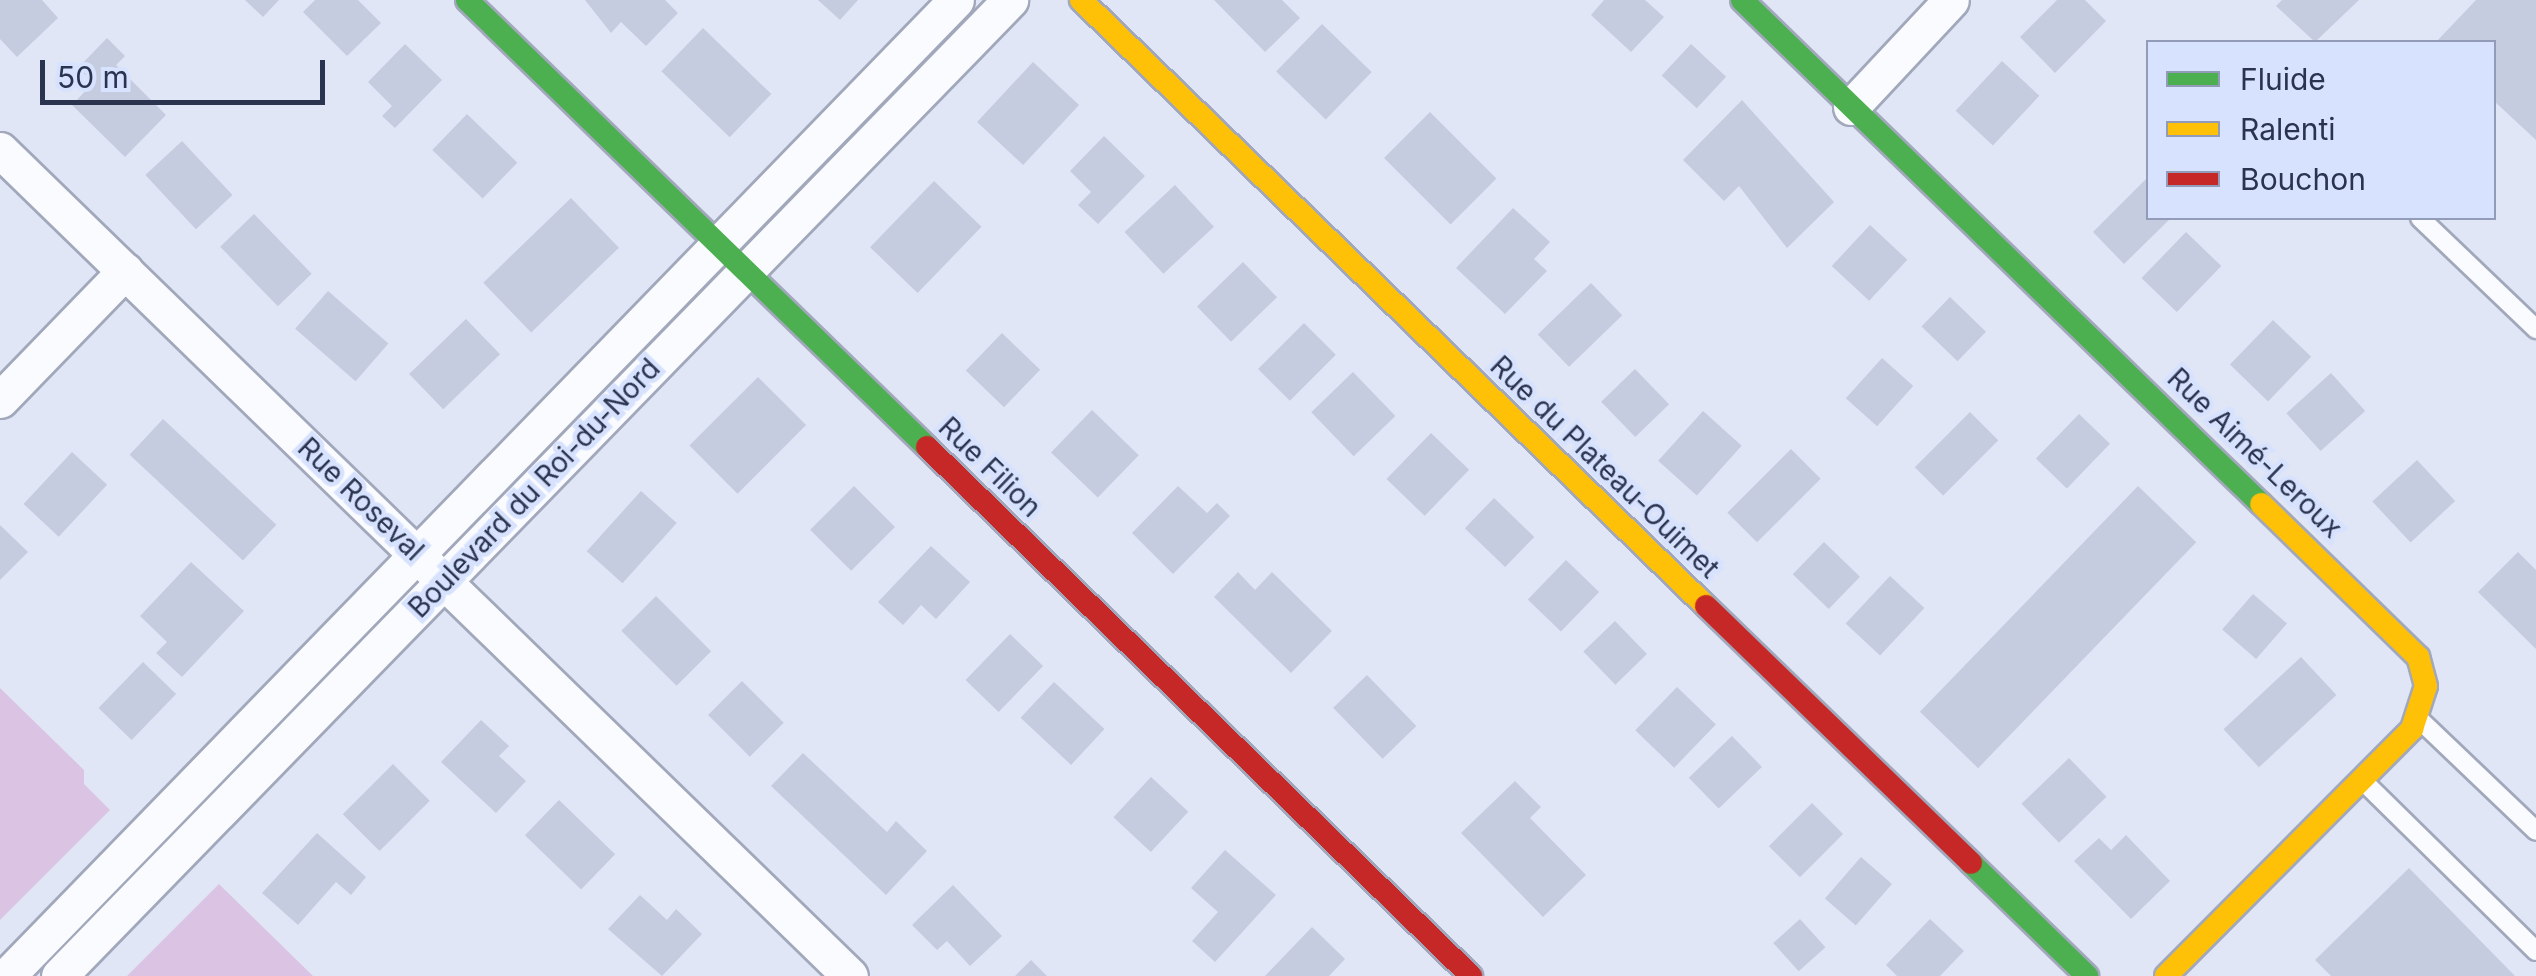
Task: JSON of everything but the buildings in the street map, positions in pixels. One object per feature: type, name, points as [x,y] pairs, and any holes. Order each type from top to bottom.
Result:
[{"type":"street","name":"Rue Filion","points":[[468,0],[1472,976]]},
{"type":"street","name":"Boulevard du Roi-du-Nord","points":[[6,976],[956,0]]},
{"type":"street","name":"Boulevard du Roi-du-Nord","points":[[59,976],[1010,0]]},
{"type":"street","name":"Rue du Plateau-Ouimet","points":[[1081,0],[2087,976]]},
{"type":"street","name":"Rue Aimé-Leroux","points":[[1742,0],[2400,634],[2424,672],[2418,719]]},
{"type":"street","points":[[1851,106],[1952,0]]},
{"type":"street","name":"Rue Roseval","points":[[0,150],[419,554],[844,974]]},
{"type":"street","points":[[0,400],[125,272]]},
{"type":"street","points":[[2166,976],[2418,719]]},
{"type":"lane","points":[[2422,220],[2536,329]]},
{"type":"lane","points":[[2418,719],[2536,831]]},
{"type":"lane","points":[[2361,780],[2536,951]]},
{"type":"lane","points":[[111,868],[138,894]]},
{"type":"shaded area","points":[[0,688],[84,770],[84,784],[110,810],[0,920]]},
{"type":"shaded area","points":[[219,884],[313,976],[127,976]]},
{"type":"traffic: fast","points":[[467,0],[927,447]]},
{"type":"traffic: fast","points":[[1742,0],[2261,504]]},
{"type":"traffic: fast","points":[[1971,863],[2087,976]]},
{"type":"traffic: slow","points":[[1081,0],[1706,606]]},
{"type":"traffic: slow","points":[[2166,976],[2412,729],[2426,686],[2418,657],[2261,504]]},
{"type":"traffic: jam","points":[[927,447],[1471,976]]},
{"type":"traffic: jam","points":[[1706,606],[1971,863]]}]
